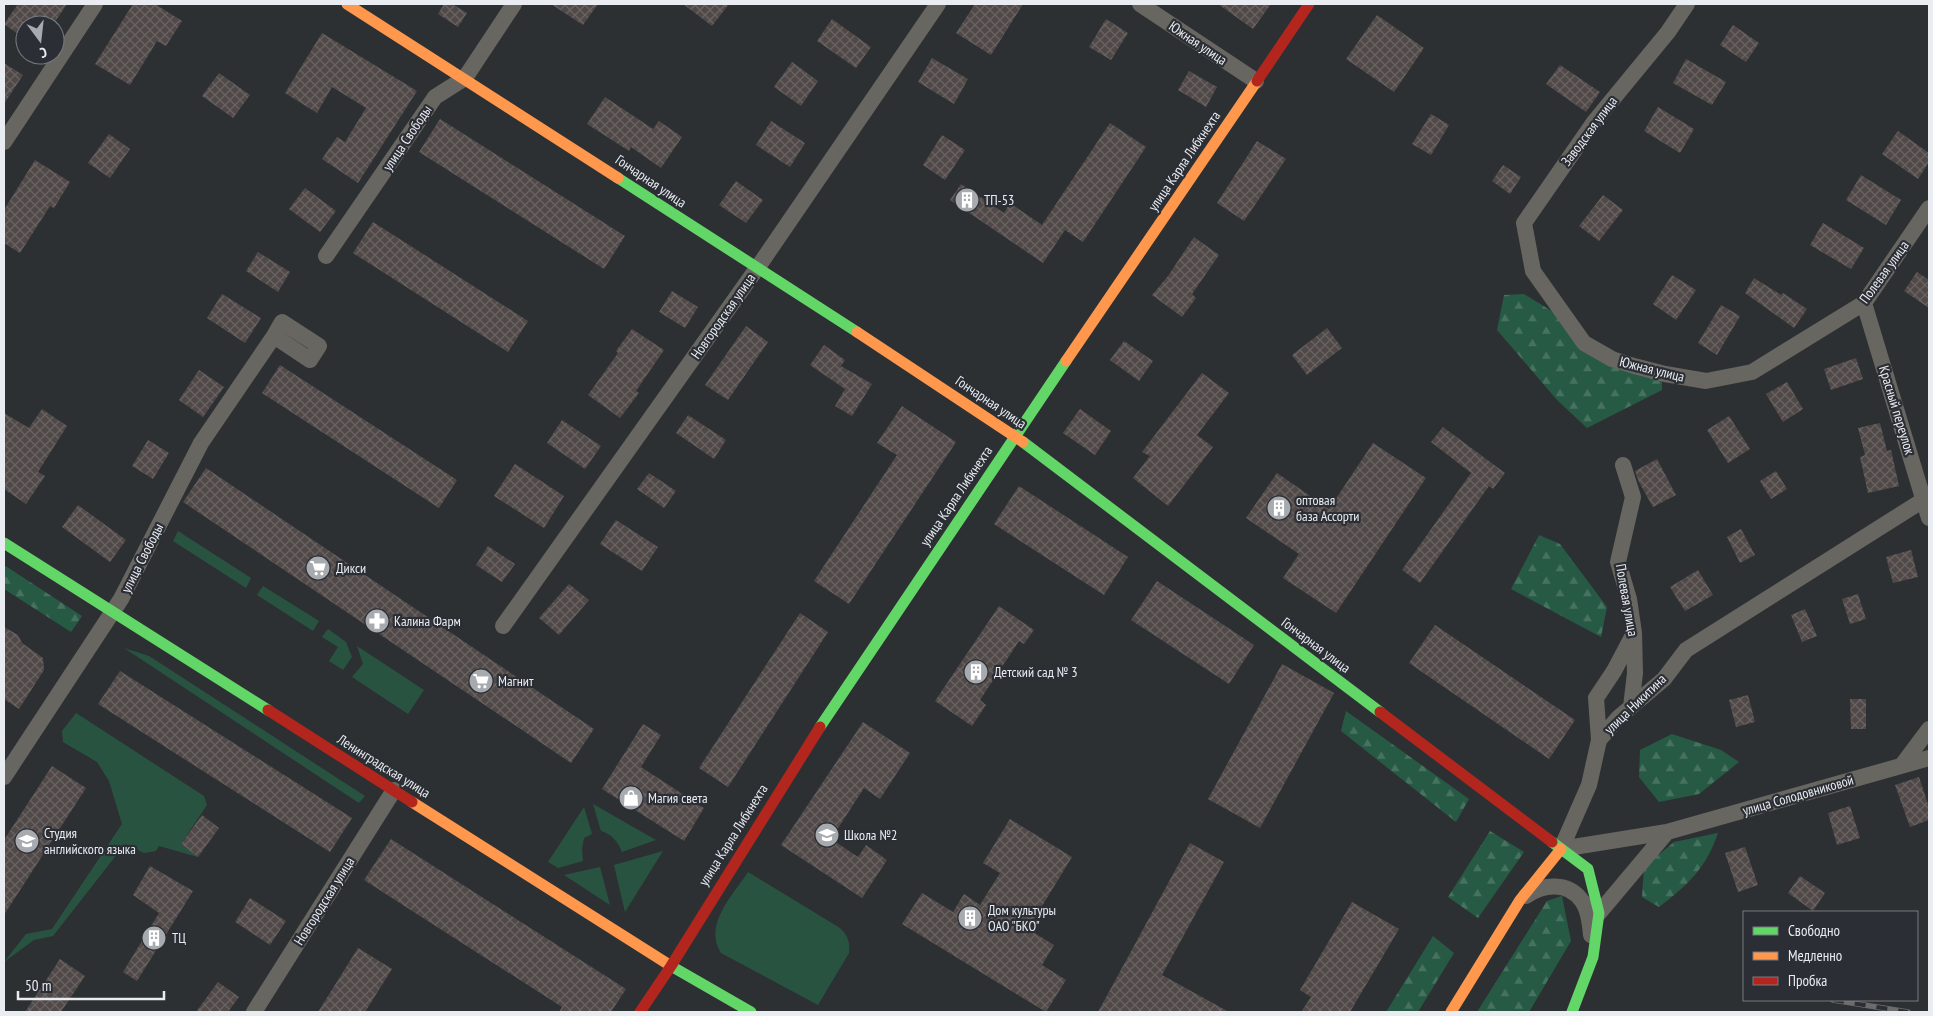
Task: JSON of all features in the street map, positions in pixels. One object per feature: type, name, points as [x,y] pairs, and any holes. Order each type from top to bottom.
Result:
[{"type":"main road","name":"Гончарная улица","points":[[347,4],[758,267],[1015,436],[1588,869],[1599,913]]},
{"type":"main road","name":"улица Карла Либкнехта","points":[[640,1012],[799,758],[1309,4]]},
{"type":"main road","name":"Ленинградская улица","points":[[4,543],[670,966],[750,1012]]},
{"type":"main road","name":"улица Никитина","points":[[1451,1012],[1520,900],[1561,849]]},
{"type":"main road","points":[[1572,1012],[1593,958],[1599,913]]},
{"type":"street","points":[[4,142],[95,4]]},
{"type":"street","name":"улица Свободы","points":[[326,256],[435,97],[465,78],[514,4]]},
{"type":"street","name":"Новгородская улица","points":[[503,626],[758,267],[938,4]]},
{"type":"street","name":"Южная улица","points":[[1140,4],[1256,81]]},
{"type":"street","name":"Заводская улица","points":[[1533,271],[1524,223],[1594,122],[1668,32],[1688,4]]},
{"type":"street","name":"Полевая улица","points":[[1752,372],[1864,303],[1929,208]]},
{"type":"street","name":"Южная улица","points":[[1533,271],[1584,343],[1612,359],[1665,374],[1706,381],[1752,372]]},
{"type":"street","name":"Красный переулок","points":[[1864,303],[1927,496],[1929,518]]},
{"type":"street","name":"улица Свободы","points":[[4,777],[113,612],[201,443],[274,336]]},
{"type":"street","name":"Полевая улица","points":[[1624,465],[1633,497],[1618,562],[1629,599],[1634,633],[1636,673],[1631,707]]},
{"type":"street","name":"улица Никитина","points":[[1561,849],[1589,785],[1599,740],[1619,717],[1664,678],[1686,650],[1927,496]]},
{"type":"street","points":[[1599,740],[1596,698],[1614,671],[1634,633]]},
{"type":"street","points":[[1902,765],[1929,729]]},
{"type":"street","name":"улица Солодовниковой","points":[[1561,849],[1667,832],[1929,758]]},
{"type":"street","name":"Новгородская улица","points":[[254,1012],[394,790]]},
{"type":"street","points":[[1599,913],[1667,832]]},
{"type":"street","points":[[1520,900],[1536,889],[1554,885],[1572,890],[1583,901],[1590,920],[1593,958]]},
{"type":"green space","points":[[1524,294],[1555,313],[1581,345],[1662,379],[1662,390],[1587,428],[1557,400],[1497,330],[1504,295]]},
{"type":"green space","points":[[178,531],[251,578],[246,588],[173,541]]},
{"type":"green space","points":[[1539,535],[1560,544],[1607,607],[1601,637],[1511,589]]},
{"type":"green space","points":[[4,565],[82,616],[71,632],[4,589]]},
{"type":"green space","points":[[263,586],[319,621],[313,631],[257,595]]},
{"type":"green space","points":[[328,629],[346,642],[352,657],[343,670],[329,661],[338,647],[322,637]]},
{"type":"green space","points":[[357,646],[424,690],[408,714],[352,677],[363,664]]},
{"type":"green space","points":[[124,648],[149,656],[365,796],[359,803]]},
{"type":"green space","points":[[1346,711],[1469,799],[1456,822],[1341,731]]},
{"type":"green space","points":[[76,713],[204,796],[207,805],[181,844],[198,857],[159,846],[156,851],[144,853],[125,844],[53,936],[34,940],[4,962],[26,934],[52,929],[122,824],[109,781],[97,762],[63,742],[62,731]]},
{"type":"green space","points":[[1672,734],[1721,750],[1739,762],[1699,794],[1659,802],[1639,777],[1640,750]]},
{"type":"green space","points":[[593,804],[656,840],[622,852],[614,839],[601,831]]},
{"type":"green space","points":[[584,807],[592,834],[584,838],[582,849],[583,861],[558,868],[548,862]]},
{"type":"green space","points":[[1490,831],[1524,852],[1478,918],[1448,897]]},
{"type":"green space","points":[[1718,833],[1702,866],[1679,891],[1659,907],[1642,897],[1644,867],[1674,842]]},
{"type":"green space","points":[[663,851],[625,912],[614,865]]},
{"type":"green space","points":[[600,867],[610,905],[564,875]]},
{"type":"green space","points":[[748,872],[840,928],[847,937],[849,953],[818,1005],[721,953],[716,942],[718,921],[728,900]]},
{"type":"green space","points":[[1562,896],[1571,941],[1529,1012],[1477,1012],[1547,901]]},
{"type":"green space","points":[[1433,936],[1454,953],[1418,1012],[1386,1012]]},
{"type":"building","points":[[18,4],[67,4],[60,15],[15,15],[15,32],[4,24]]},
{"type":"building","points":[[133,4],[155,4],[182,21],[166,46],[157,41],[130,85],[95,64]]},
{"type":"building","points":[[444,4],[452,4],[467,13],[458,27],[438,14]]},
{"type":"building","points":[[551,4],[598,4],[583,25]]},
{"type":"building","points":[[683,4],[729,4],[712,26]]},
{"type":"building","points":[[975,4],[1023,4],[991,55],[956,33]]},
{"type":"building","points":[[1218,4],[1271,4],[1253,29]]},
{"type":"building","points":[[1377,15],[1424,48],[1394,92],[1346,59]]},
{"type":"building","points":[[832,19],[871,47],[856,68],[817,41]]},
{"type":"building","points":[[1106,19],[1128,33],[1111,60],[1089,47]]},
{"type":"building","points":[[1733,25],[1759,43],[1746,62],[1720,45]]},
{"type":"building","points":[[322,33],[417,91],[358,183],[322,159],[337,137],[345,142],[366,108],[332,87],[317,113],[285,93]]},
{"type":"building","points":[[932,58],[968,79],[954,104],[918,82]]},
{"type":"building","points":[[1686,59],[1726,82],[1712,105],[1673,83]]},
{"type":"building","points":[[792,62],[818,81],[801,106],[774,87]]},
{"type":"building","points":[[4,63],[23,75],[4,104]]},
{"type":"building","points":[[1560,65],[1600,92],[1586,112],[1546,84]]},
{"type":"building","points":[[1189,71],[1217,87],[1206,107],[1178,90]]},
{"type":"building","points":[[219,73],[250,95],[233,118],[202,96]]},
{"type":"building","points":[[605,97],[653,129],[659,121],[682,137],[661,168],[631,147],[629,151],[587,124]]},
{"type":"building","points":[[1658,107],[1694,129],[1680,153],[1644,131]]},
{"type":"building","points":[[1431,114],[1449,125],[1431,155],[1412,144]]},
{"type":"building","points":[[440,119],[625,236],[604,269],[419,152]]},
{"type":"building","points":[[771,121],[805,143],[790,167],[756,145]]},
{"type":"building","points":[[1110,123],[1146,147],[1083,242],[1065,230],[1043,263],[950,200],[961,184],[1004,213],[1010,203],[1042,225]]},
{"type":"building","points":[[1898,131],[1929,153],[1929,162],[1918,179],[1882,154]]},
{"type":"building","points":[[109,134],[130,149],[110,178],[88,163]]},
{"type":"building","points":[[942,135],[965,150],[945,180],[923,165]]},
{"type":"building","points":[[1257,141],[1286,159],[1244,221],[1217,203]]},
{"type":"building","points":[[35,160],[70,182],[54,208],[50,206],[20,253],[4,243],[4,210]]},
{"type":"building","points":[[1503,165],[1521,177],[1510,194],[1492,181]]},
{"type":"building","points":[[1861,175],[1901,200],[1886,225],[1846,200]]},
{"type":"building","points":[[736,181],[763,200],[746,223],[719,205]]},
{"type":"building","points":[[305,188],[336,211],[320,232],[289,209]]},
{"type":"building","points":[[1603,195],[1623,210],[1599,241],[1579,226]]},
{"type":"building","points":[[373,222],[528,321],[508,352],[353,253]]},
{"type":"building","points":[[1823,223],[1864,248],[1851,269],[1810,245]]},
{"type":"building","points":[[1194,237],[1219,255],[1192,294],[1196,298],[1182,317],[1152,295],[1168,276]]},
{"type":"building","points":[[258,252],[290,272],[278,292],[246,271]]},
{"type":"building","points":[[1917,272],[1929,280],[1929,308],[1904,291]]},
{"type":"building","points":[[1672,275],[1696,290],[1676,320],[1653,304]]},
{"type":"building","points":[[1754,278],[1781,295],[1783,293],[1807,309],[1794,328],[1745,293]]},
{"type":"building","points":[[672,291],[698,307],[685,328],[659,312]]},
{"type":"building","points":[[222,294],[261,318],[245,343],[207,318]]},
{"type":"building","points":[[1721,305],[1740,316],[1717,355],[1698,343]]},
{"type":"building","points":[[746,326],[768,342],[728,400],[705,385]]},
{"type":"building","points":[[1327,328],[1342,348],[1307,375],[1292,355]]},
{"type":"building","points":[[632,329],[664,350],[636,391],[639,393],[620,418],[588,395],[618,353],[616,351]]},
{"type":"building","points":[[1124,341],[1153,361],[1139,381],[1110,360]]},
{"type":"building","points":[[824,345],[845,360],[841,366],[872,384],[852,416],[835,406],[845,389],[810,365]]},
{"type":"building","points":[[1856,358],[1863,379],[1831,390],[1824,369]]},
{"type":"building","points":[[280,365],[457,480],[439,508],[262,393]]},
{"type":"building","points":[[199,370],[224,387],[203,417],[179,400]]},
{"type":"building","points":[[1202,373],[1229,393],[1197,435],[1213,447],[1168,506],[1133,478],[1150,456],[1142,452]]},
{"type":"building","points":[[1787,382],[1803,409],[1783,422],[1766,394]]},
{"type":"building","points":[[902,406],[956,442],[849,604],[814,581],[897,455],[877,443]]},
{"type":"building","points":[[42,409],[67,426],[38,472],[45,476],[26,504],[4,489],[4,413],[29,428]]},
{"type":"building","points":[[1080,409],[1111,431],[1095,455],[1063,433]]},
{"type":"building","points":[[688,415],[726,440],[714,459],[676,433]]},
{"type":"building","points":[[1729,416],[1750,449],[1728,463],[1707,430]]},
{"type":"building","points":[[562,420],[601,446],[585,469],[547,443]]},
{"type":"building","points":[[1880,423],[1887,451],[1891,450],[1899,486],[1868,493],[1860,457],[1865,455],[1858,428]]},
{"type":"building","points":[[1443,427],[1505,473],[1493,489],[1489,486],[1420,583],[1402,570],[1471,473],[1431,442]]},
{"type":"building","points":[[148,440],[169,453],[153,479],[132,466]]},
{"type":"building","points":[[1373,443],[1426,478],[1336,613],[1283,578],[1299,554],[1246,518],[1277,473],[1329,509]]},
{"type":"building","points":[[1657,459],[1676,495],[1653,507],[1635,471]]},
{"type":"building","points":[[515,464],[564,496],[544,528],[494,496]]},
{"type":"building","points":[[206,468],[594,729],[571,763],[183,502]]},
{"type":"building","points":[[1776,471],[1787,489],[1771,499],[1760,481]]},
{"type":"building","points":[[649,473],[676,491],[664,508],[637,489]]},
{"type":"building","points":[[1019,486],[1128,557],[1104,595],[994,524]]},
{"type":"building","points":[[78,505],[126,540],[110,562],[62,527]]},
{"type":"building","points":[[616,520],[658,547],[642,571],[600,544]]},
{"type":"building","points":[[1741,529],[1755,555],[1740,563],[1727,537]]},
{"type":"building","points":[[488,546],[515,564],[502,582],[476,565]]},
{"type":"building","points":[[1911,550],[1918,577],[1893,583],[1886,557]]},
{"type":"building","points":[[1698,570],[1713,595],[1685,611],[1670,587]]},
{"type":"building","points":[[1157,581],[1254,645],[1229,684],[1131,620]]},
{"type":"building","points":[[569,584],[589,600],[559,635],[539,618]]},
{"type":"building","points":[[1858,594],[1866,619],[1850,624],[1842,599]]},
{"type":"building","name":"Детский сад № 3","points":[[999,606],[1034,630],[1024,644],[1019,641],[980,700],[986,705],[972,726],[935,701]]},
{"type":"building","points":[[1805,609],[1817,636],[1802,642],[1791,615]]},
{"type":"building","points":[[800,613],[828,632],[728,787],[699,768]]},
{"type":"building","points":[[1435,625],[1575,720],[1549,759],[1409,663]]},
{"type":"building","points":[[4,627],[18,635],[22,643],[43,658],[44,670],[19,709],[4,699]]},
{"type":"building","points":[[1282,664],[1334,693],[1260,828],[1208,799]]},
{"type":"building","points":[[120,671],[352,818],[330,852],[98,704]]},
{"type":"building","points":[[1748,695],[1755,722],[1736,727],[1729,700]]},
{"type":"building","points":[[1850,699],[1866,699],[1866,729],[1851,729]]},
{"type":"building","points":[[863,722],[910,753],[880,799],[864,788],[831,839],[858,857],[866,845],[887,860],[862,898],[781,845]]},
{"type":"building","points":[[643,724],[661,735],[641,767],[704,808],[684,841],[602,789]]},
{"type":"building","points":[[52,766],[86,788],[4,915],[4,840]]},
{"type":"building","points":[[1919,777],[1929,807],[1929,820],[1910,827],[1895,785]]},
{"type":"building","points":[[1850,806],[1860,838],[1837,845],[1828,813]]},
{"type":"building","points":[[202,815],[219,828],[198,857],[181,844]]},
{"type":"building","name":"Дом культуры ОАО \"БКО\"","points":[[1010,819],[1072,857],[1028,929],[1054,945],[1042,965],[1066,980],[1046,1012],[902,924],[922,893],[953,912],[964,894],[980,905],[1000,873],[983,863]]},
{"type":"building","points":[[391,839],[626,989],[611,1012],[559,1012],[562,1007],[364,880]]},
{"type":"building","points":[[1190,843],[1224,862],[1162,975],[1229,1012],[1098,1012]]},
{"type":"building","points":[[1745,847],[1758,885],[1738,892],[1725,853]]},
{"type":"building","name":"ТЦ","points":[[150,866],[193,891],[137,981],[123,972],[159,913],[133,895]]},
{"type":"building","points":[[1800,876],[1825,893],[1813,911],[1788,893]]},
{"type":"building","points":[[250,898],[286,921],[270,945],[235,922]]},
{"type":"building","points":[[1352,902],[1399,929],[1350,1012],[1301,1012],[1311,997],[1300,990]]},
{"type":"building","points":[[358,948],[392,969],[365,1012],[318,1012]]},
{"type":"building","points":[[60,959],[85,976],[61,1012],[25,1012]]},
{"type":"building","points":[[218,982],[239,997],[228,1012],[196,1012]]},
{"type":"railway","points":[[1839,1001],[1908,1012]]},
{"type":"traffic: fast","points":[[618,178],[857,332]]},
{"type":"traffic: fast","points":[[820,727],[1066,361]]},
{"type":"traffic: fast","points":[[1023,442],[1380,712]]},
{"type":"traffic: fast","points":[[4,543],[268,710]]},
{"type":"traffic: fast","points":[[1552,842],[1588,869],[1599,913],[1593,957],[1572,1012]]},
{"type":"traffic: fast","points":[[671,966],[751,1012]]},
{"type":"traffic: slow","points":[[347,4],[618,178]]},
{"type":"traffic: slow","points":[[1066,361],[1257,81]]},
{"type":"traffic: slow","points":[[857,332],[1023,442]]},
{"type":"traffic: slow","points":[[412,802],[671,966]]},
{"type":"traffic: slow","points":[[1451,1012],[1520,900],[1561,849]]},
{"type":"traffic: jam","points":[[1257,81],[1309,4]]},
{"type":"traffic: jam","points":[[268,710],[412,802]]},
{"type":"traffic: jam","points":[[1380,712],[1552,842]]},
{"type":"traffic: jam","points":[[640,1012],[671,966],[820,727]]},
{"type":"place","name":"ТП-53","points":[[967,200]]},
{"type":"place","name":"оптовая база Ассорти","points":[[1279,508]]},
{"type":"place","name":"Дикси","points":[[318,568]]},
{"type":"place","name":"Калина Фарм","points":[[377,621]]},
{"type":"place","name":"Детский сад № 3","points":[[976,672]]},
{"type":"place","name":"Магнит","points":[[481,681]]},
{"type":"place","name":"Магия света","points":[[631,798]]},
{"type":"place","name":"Школа №2","points":[[827,835]]},
{"type":"place","name":"Студия английского языка","points":[[27,841]]},
{"type":"place","name":"Дом культуры ОАО \"БКО\"","points":[[970,918]]},
{"type":"place","name":"ТЦ","points":[[154,938]]}]
